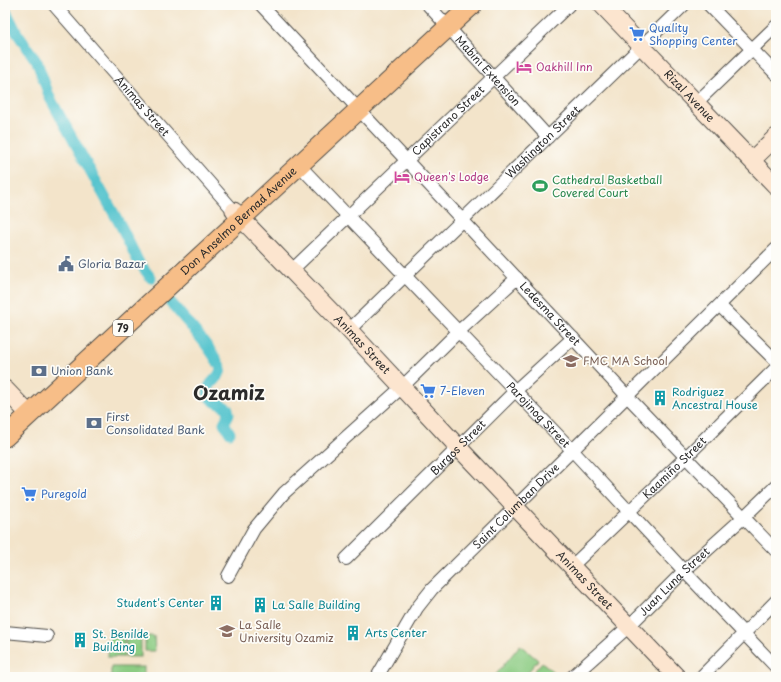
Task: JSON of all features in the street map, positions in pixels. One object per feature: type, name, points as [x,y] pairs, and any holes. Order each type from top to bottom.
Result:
[{"type":"main road","name":"Don Anselmo Bernad Avenue","points":[[446,23],[459,5]]},
{"type":"main road","name":"Don Anselmo Bernad Avenue","points":[[5,437],[25,410],[446,23],[472,5]]},
{"type":"main road","name":"Don Anselmo Bernad Avenue","points":[[238,215],[299,165],[356,106]]},
{"type":"main road","name":"Don Anselmo Bernad Avenue","points":[[5,422],[25,410]]},
{"type":"street","name":"Animas Street","points":[[54,5],[238,215],[292,270],[628,627],[677,677]]},
{"type":"street","name":"Ledesma Street","points":[[261,5],[408,160],[627,396],[687,456],[776,551]]},
{"type":"street","name":"Mabini Extension","points":[[428,5],[446,23],[548,137]]},
{"type":"street","name":"Capistrano Street","points":[[292,270],[570,5]]},
{"type":"street","name":"Rizal Avenue","points":[[602,5],[776,186]]},
{"type":"street","name":"Washington Street","points":[[349,330],[464,221],[684,5]]},
{"type":"street","points":[[709,5],[776,74]]},
{"type":"street","points":[[696,102],[776,26]]},
{"type":"street","points":[[752,160],[776,137]]},
{"type":"street","name":"Parojinog Street","points":[[299,165],[572,450],[684,571],[776,667]]},
{"type":"street","name":"Saint Columban Drive","points":[[377,677],[417,608],[432,588],[720,306],[776,249]]},
{"type":"street","points":[[228,576],[254,530],[267,511],[301,476],[402,387],[458,332],[517,278]]},
{"type":"street","points":[[720,306],[776,361]]},
{"type":"street","name":"Burgos Street","points":[[346,559],[515,392],[573,338]]},
{"type":"street","name":"Kaamiño Street","points":[[572,566],[776,368]]},
{"type":"street","points":[[5,389],[25,410]]},
{"type":"street","name":"Juan Luna Street","points":[[572,677],[628,627],[684,571],[776,486]]},
{"type":"street","points":[[701,677],[776,601]]},
{"type":"street","points":[[5,632],[47,636]]},
{"type":"green space","points":[[109,632],[124,632],[124,657],[108,657]]},
{"type":"green space","points":[[126,632],[141,632],[141,657],[126,657]]},
{"type":"green space","points":[[145,636],[154,636],[155,651],[145,651]]},
{"type":"green space","points":[[520,645],[538,660],[524,677],[494,677]]},
{"type":"green space","points":[[542,662],[559,677],[529,677]]},
{"type":"green space","points":[[111,667],[144,667],[144,677],[111,677]]},
{"type":"waterway","points":[[5,9],[17,33],[37,62],[50,98],[122,228],[138,261],[151,278]]},
{"type":"waterway","points":[[169,300],[203,341],[221,368],[219,374],[210,384],[208,394],[212,400],[228,409],[229,414],[224,423],[230,433]]},
{"type":"place","name":"Quality Shopping Center","points":[[637,34]]},
{"type":"place","name":"Oakhill Inn","points":[[524,67]]},
{"type":"place","name":"Queen's Lodge","points":[[402,177]]},
{"type":"place","name":"Cathedral Basketball Covered Court","points":[[540,186]]},
{"type":"place","name":"Gloria Bazar","points":[[66,264]]},
{"type":"place","name":"FMC MA School","points":[[571,361]]},
{"type":"place","name":"Union Bank","points":[[39,371]]},
{"type":"place","name":"7-Eleven","points":[[428,391]]},
{"type":"place","name":"Rodriguez Ancestral House","points":[[660,398]]},
{"type":"place","name":"First Consolidated Bank","points":[[94,423]]},
{"type":"place","name":"Puregold","points":[[29,494]]},
{"type":"place","name":"Student's Center","points":[[216,603]]},
{"type":"place","name":"La Salle Building","points":[[260,605]]},
{"type":"place","name":"La Salle University Ozamiz","points":[[227,631]]},
{"type":"place","name":"Arts Center","points":[[353,633]]},
{"type":"place","name":"St. Benilde Building","points":[[80,640]]},
{"type":"district","name":"Ozamiz","points":[[229,393]]}]
